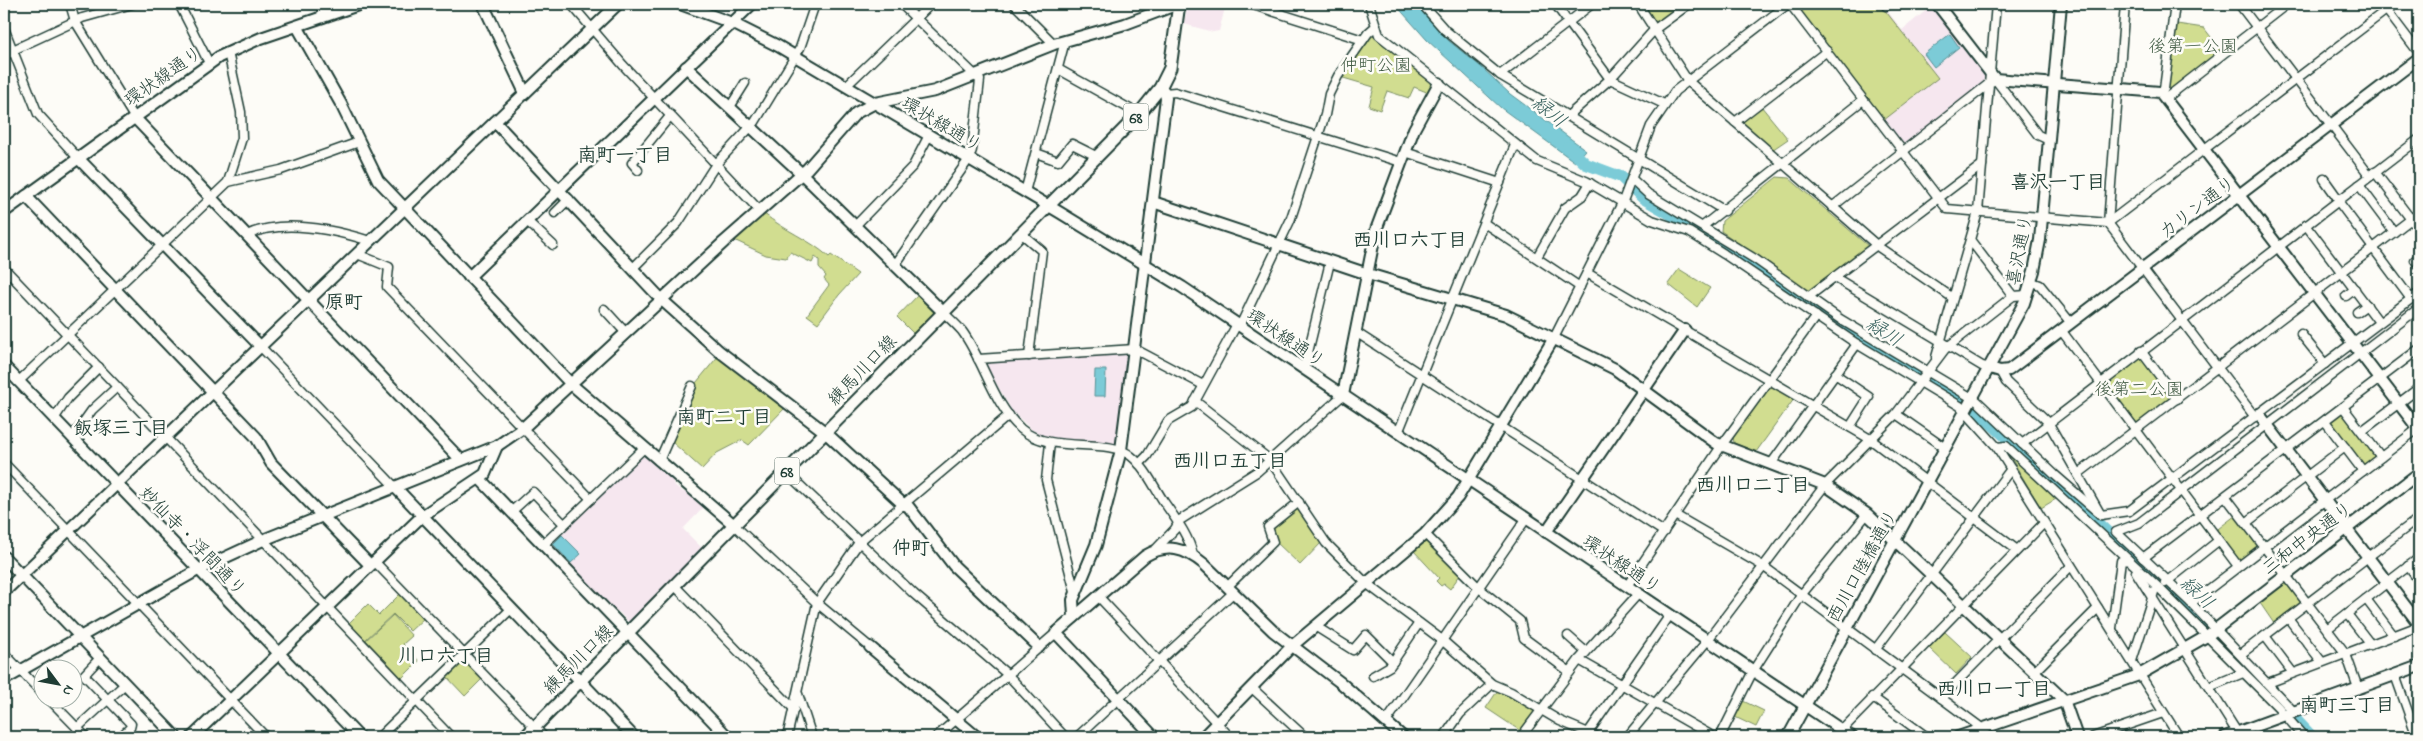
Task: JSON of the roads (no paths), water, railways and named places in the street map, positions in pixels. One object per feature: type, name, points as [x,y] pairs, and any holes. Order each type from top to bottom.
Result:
[{"type":"main road","name":"練馬川口線","points":[[525,737],[1162,91],[1170,68],[1179,4]]},
{"type":"street","points":[[70,4],[75,22],[134,117],[461,460]]},
{"type":"street","points":[[4,57],[13,50],[75,22],[132,4]]},
{"type":"street","points":[[179,4],[209,63]]},
{"type":"street","points":[[322,17],[324,4]]},
{"type":"street","name":"環状線通り","points":[[5,208],[26,196],[209,63],[228,52],[361,4]]},
{"type":"street","points":[[483,4],[525,93]]},
{"type":"street","points":[[571,4],[594,28],[623,65],[759,210]]},
{"type":"street","points":[[4,592],[618,4]]},
{"type":"street","name":"環状線通り","points":[[680,4],[732,23],[796,56],[1145,263],[1707,640],[1804,706],[1841,734],[1852,737]]},
{"type":"street","points":[[469,277],[752,4]]},
{"type":"street","points":[[633,268],[678,223],[716,164],[751,127],[796,56],[815,4]]},
{"type":"street","points":[[895,265],[969,159],[972,150],[980,80],[978,75],[901,4]]},
{"type":"street","points":[[846,86],[931,4]]},
{"type":"street","points":[[4,680],[198,570],[263,540],[497,446],[523,428],[759,210],[802,174],[856,113],[875,103],[935,91],[1059,43],[1142,19],[1179,4]]},
{"type":"street","points":[[1250,4],[1363,40]]},
{"type":"street","points":[[1369,4],[1379,35],[1537,161],[1590,183],[1652,220],[1689,232],[1857,344],[1922,381],[1966,411],[1997,447],[2179,737]]},
{"type":"street","points":[[1555,4],[1610,79],[1664,104]]},
{"type":"street","points":[[1500,75],[1592,4]]},
{"type":"street","points":[[1638,4],[1688,81],[1876,245],[1953,298]]},
{"type":"street","points":[[1568,116],[1610,79],[1654,30],[1688,4]]},
{"type":"street","points":[[1202,737],[1217,724],[1292,646],[1425,534],[1458,497],[1554,338],[1588,274],[1623,201],[1651,126],[1664,104],[1675,91],[1789,4],[1948,209],[2108,223],[2296,78],[2384,7],[2394,4]]},
{"type":"street","points":[[1937,4],[1991,79],[2038,135],[2049,140]]},
{"type":"street","points":[[1934,364],[1978,212],[1996,4]]},
{"type":"street","name":"喜沢通り","points":[[1966,411],[2017,320],[2032,282],[2039,250],[2061,4]]},
{"type":"street","points":[[2125,4],[2108,223],[2218,368],[2257,416],[2267,425],[2419,625],[2268,683]]},
{"type":"street","points":[[2162,96],[2175,4]]},
{"type":"street","points":[[2239,4],[2331,125],[2419,230]]},
{"type":"street","points":[[2162,96],[2287,4]]},
{"type":"street","points":[[1019,5],[1059,43],[1058,69],[1025,192]]},
{"type":"street","points":[[1425,5],[1445,30],[1500,75],[1724,211]]},
{"type":"street","points":[[2384,7],[2419,53]]},
{"type":"street","points":[[297,26],[341,104],[378,180],[571,384],[734,525],[817,603],[957,718],[977,737]]},
{"type":"street","points":[[1139,464],[1147,456],[1168,421],[1192,406],[1239,325],[1290,221],[1318,136],[1329,94],[1338,76],[1363,40],[1376,26]]},
{"type":"street","points":[[4,28],[38,114],[78,158],[634,737]]},
{"type":"street","points":[[1735,122],[1827,51]]},
{"type":"street","points":[[18,382],[228,182],[242,138],[241,112],[228,52]]},
{"type":"street","name":"カリン通り","points":[[2000,371],[2009,370],[2419,58]]},
{"type":"street","points":[[686,67],[802,174],[962,331],[1009,415],[1023,430],[1050,443],[1121,450],[1139,464],[1192,546],[1193,555]]},
{"type":"street","points":[[1058,69],[1139,114]]},
{"type":"street","points":[[1832,206],[1991,79],[2117,90],[2162,96],[2419,429],[2191,603]]},
{"type":"street","points":[[730,107],[744,83]]},
{"type":"street","points":[[936,737],[1098,596],[1156,549],[1180,520],[1258,471],[1343,396],[1376,230],[1414,129],[1439,83]]},
{"type":"street","points":[[1075,592],[1096,545],[1121,450],[1152,202],[1162,91],[1175,92],[1318,136],[1500,183]]},
{"type":"street","points":[[1703,226],[1724,211],[1781,162],[1863,100]]},
{"type":"street","points":[[638,170],[632,163],[671,115]]},
{"type":"street","points":[[495,122],[662,300],[719,351],[825,432],[904,505],[908,506],[954,566],[1039,647]]},
{"type":"street","points":[[855,226],[913,166],[929,135]]},
{"type":"street","points":[[2022,444],[2278,245],[2419,139]]},
{"type":"street","points":[[228,182],[281,170],[359,142]]},
{"type":"street","points":[[1036,153],[1058,161],[1072,144],[1096,156]]},
{"type":"street","points":[[1398,433],[1515,145]]},
{"type":"street","points":[[1808,297],[1982,165]]},
{"type":"street","points":[[1632,179],[1648,194],[1755,259],[1876,342],[1973,399],[2101,516]]},
{"type":"street","points":[[2324,180],[2411,299]]},
{"type":"street","points":[[1537,257],[1566,208],[1582,196],[1590,183]]},
{"type":"street","points":[[2359,185],[2394,232]]},
{"type":"street","points":[[26,196],[256,437],[271,463],[465,655],[544,737]]},
{"type":"street","points":[[555,213],[569,200]]},
{"type":"street","points":[[1152,202],[1330,262],[1506,314],[1615,369],[1722,445],[1825,485],[1867,514],[1895,539],[2064,700],[2077,737]]},
{"type":"street","points":[[2078,474],[2419,213]]},
{"type":"street","points":[[527,221],[553,245]]},
{"type":"street","points":[[1484,223],[1580,287]]},
{"type":"street","points":[[2306,225],[2379,322]]},
{"type":"street","points":[[247,235],[260,229],[306,228],[370,241]]},
{"type":"street","points":[[1022,233],[1042,251],[1029,356]]},
{"type":"street","points":[[1971,241],[2012,296]]},
{"type":"street","points":[[357,254],[389,267],[387,287],[591,499]]},
{"type":"street","points":[[1304,369],[1330,262]]},
{"type":"street","points":[[4,268],[451,737]]},
{"type":"street","points":[[1588,274],[1870,439],[2017,550]]},
{"type":"street","points":[[1834,277],[1982,366],[2000,371],[2006,382],[2048,422],[2101,516]]},
{"type":"street","points":[[2032,282],[2040,285],[2071,323]]},
{"type":"street","points":[[2346,296],[2354,289]]},
{"type":"street","points":[[2101,516],[2129,511],[2419,293]]},
{"type":"street","points":[[1627,737],[1707,640],[1825,485],[1896,414],[1949,346],[2012,296],[2027,295]]},
{"type":"street","points":[[2357,312],[2367,305]]},
{"type":"street","points":[[2289,714],[2243,673],[2191,603],[2116,532],[2139,523],[2419,308]]},
{"type":"street","points":[[604,309],[626,333]]},
{"type":"street","points":[[1627,586],[1722,445],[1816,316]]},
{"type":"street","points":[[1546,532],[1685,330]]},
{"type":"street","points":[[2061,330],[2238,566]]},
{"type":"street","points":[[1357,333],[1664,532]]},
{"type":"street","points":[[2301,334],[2325,364]]},
{"type":"street","points":[[1771,464],[1857,344]]},
{"type":"street","points":[[978,359],[1135,350],[1203,385]]},
{"type":"street","points":[[2141,351],[2177,399]]},
{"type":"street","points":[[2143,558],[2287,451],[2380,378],[2418,352]]},
{"type":"street","name":"妙仙寺・浮間通り","points":[[4,366],[358,737]]},
{"type":"street","points":[[54,419],[68,398],[98,367]]},
{"type":"street","points":[[1835,374],[1869,397],[1850,427]]},
{"type":"street","points":[[659,461],[692,386]]},
{"type":"street","points":[[72,438],[92,410],[117,387]]},
{"type":"street","points":[[2362,432],[2419,388]]},
{"type":"street","points":[[1195,401],[1270,460],[1326,543],[1366,583],[1442,640],[1492,684],[1511,692],[1541,711],[1598,737]]},
{"type":"street","points":[[2343,407],[2382,457]]},
{"type":"street","name":"西川口陸橋通り","points":[[1788,737],[1966,411]]},
{"type":"street","points":[[1896,414],[1946,448]]},
{"type":"street","points":[[784,737],[788,733],[794,710],[817,603],[860,541],[1009,415]]},
{"type":"street","points":[[2325,421],[2363,471]]},
{"type":"street","points":[[1050,443],[1046,480],[1075,592],[1074,617]]},
{"type":"street","points":[[192,737],[422,516],[480,479],[494,458],[497,446]]},
{"type":"street","points":[[1997,447],[2006,446],[2159,588],[2240,654],[2268,683],[2304,737]]},
{"type":"street","points":[[2246,523],[2345,447]]},
{"type":"street","points":[[543,545],[644,448]]},
{"type":"street","points":[[4,463],[266,737]]},
{"type":"street","points":[[1875,650],[2011,470]]},
{"type":"street","points":[[786,472],[914,594],[1008,674],[1065,737]]},
{"type":"street","name":"三和中央通り","points":[[1958,737],[1984,733],[2064,700],[2139,675],[2185,649],[2211,632],[2419,473]]},
{"type":"street","points":[[480,479],[728,737]]},
{"type":"street","points":[[511,512],[533,492],[564,524]]},
{"type":"street","points":[[2226,497],[2346,654],[2358,688]]},
{"type":"street","points":[[1077,737],[1159,662],[1231,589],[1273,542],[1268,527],[1299,502]]},
{"type":"street","points":[[1720,737],[1753,672],[1802,594],[1867,514]]},
{"type":"street","points":[[1675,516],[1763,566],[1941,698],[1984,733]]},
{"type":"street","points":[[2240,654],[2419,518]]},
{"type":"street","points":[[1386,722],[1526,519]]},
{"type":"street","points":[[1841,734],[1872,697],[2044,523]]},
{"type":"street","points":[[1425,534],[1479,588],[1520,621],[1524,638],[1570,672]]},
{"type":"street","points":[[2132,661],[2152,594],[2167,580],[2218,541]]},
{"type":"street","points":[[1156,549],[1180,549],[1193,555],[1231,589],[1273,631],[1403,737]]},
{"type":"street","points":[[4,557],[176,737]]},
{"type":"street","points":[[2327,629],[2419,558]]},
{"type":"street","points":[[2128,560],[2152,594],[2239,735]]},
{"type":"street","points":[[2112,628],[2120,561],[2128,560]]},
{"type":"street","points":[[1941,698],[2071,566]]},
{"type":"street","points":[[2408,566],[2419,580]]},
{"type":"street","points":[[675,586],[794,710]]},
{"type":"street","points":[[1521,737],[1579,660],[1638,594]]},
{"type":"street","points":[[1098,596],[1230,737]]},
{"type":"street","points":[[2366,599],[2394,636]]},
{"type":"street","points":[[2034,672],[2098,608]]},
{"type":"street","points":[[379,737],[512,609]]},
{"type":"street","points":[[2347,614],[2370,645]]},
{"type":"street","points":[[1588,733],[1670,615]]},
{"type":"street","points":[[2288,618],[2322,662]]},
{"type":"street","points":[[2144,619],[2154,622]]},
{"type":"street","points":[[1373,676],[1393,662],[1419,623]]},
{"type":"street","points":[[1315,626],[1353,650],[1366,636],[1393,662]]},
{"type":"street","points":[[1056,633],[1154,737]]},
{"type":"street","points":[[1568,636],[1586,652]]},
{"type":"street","points":[[2265,636],[2293,673]]},
{"type":"street","points":[[4,652],[32,682]]},
{"type":"street","points":[[100,658],[84,674],[131,724],[130,728],[120,737]]},
{"type":"street","points":[[1579,660],[1714,737]]},
{"type":"street","points":[[2225,737],[2239,735],[2289,714],[2419,666]]},
{"type":"street","points":[[2209,687],[2243,673]]},
{"type":"street","points":[[2395,675],[2417,737]]},
{"type":"street","points":[[77,728],[125,684]]},
{"type":"street","points":[[1444,737],[1460,714],[1492,684]]},
{"type":"street","points":[[1252,688],[1305,737]]},
{"type":"street","points":[[797,693],[812,737]]},
{"type":"street","points":[[1872,697],[1927,737]]},
{"type":"street","points":[[58,708],[86,737]]},
{"type":"street","points":[[2093,737],[2163,713]]},
{"type":"water","name":"緑川","points":[[1395,4],[1415,4],[1449,41],[1510,94],[1586,150],[1575,162],[1501,108],[1427,40]]},
{"type":"water","points":[[1950,34],[1959,47],[1934,67],[1924,54]]},
{"type":"water","points":[[1095,370],[1106,370],[1105,396],[1094,396]]},
{"type":"water","points":[[562,535],[581,554],[571,563],[553,544]]},
{"type":"waterway","name":"緑川","points":[[1568,147],[1586,164],[1621,177],[1643,198],[1712,238],[1853,334],[1962,398],[2205,624],[2312,737]]},
{"type":"district","name":"南町一丁目","points":[[625,154]]},
{"type":"district","name":"喜沢一丁目","points":[[2058,181]]},
{"type":"district","name":"西川口六丁目","points":[[1410,239]]},
{"type":"district","name":"原町","points":[[344,301]]},
{"type":"district","name":"南町二丁目","points":[[724,416]]},
{"type":"district","name":"飯塚三丁目","points":[[121,427]]},
{"type":"district","name":"西川口五丁目","points":[[1230,460]]},
{"type":"district","name":"西川口二丁目","points":[[1753,484]]},
{"type":"district","name":"仲町","points":[[911,547]]},
{"type":"district","name":"川口六丁目","points":[[446,655]]},
{"type":"district","name":"西川口一丁目","points":[[1994,688]]},
{"type":"district","name":"南町三丁目","points":[[2347,704]]},
{"type":"park label","name":"後第一公園","points":[[2193,46]]},
{"type":"park label","name":"仲町公園","points":[[1376,65]]},
{"type":"park label","name":"後第二公園","points":[[2139,389]]}]
